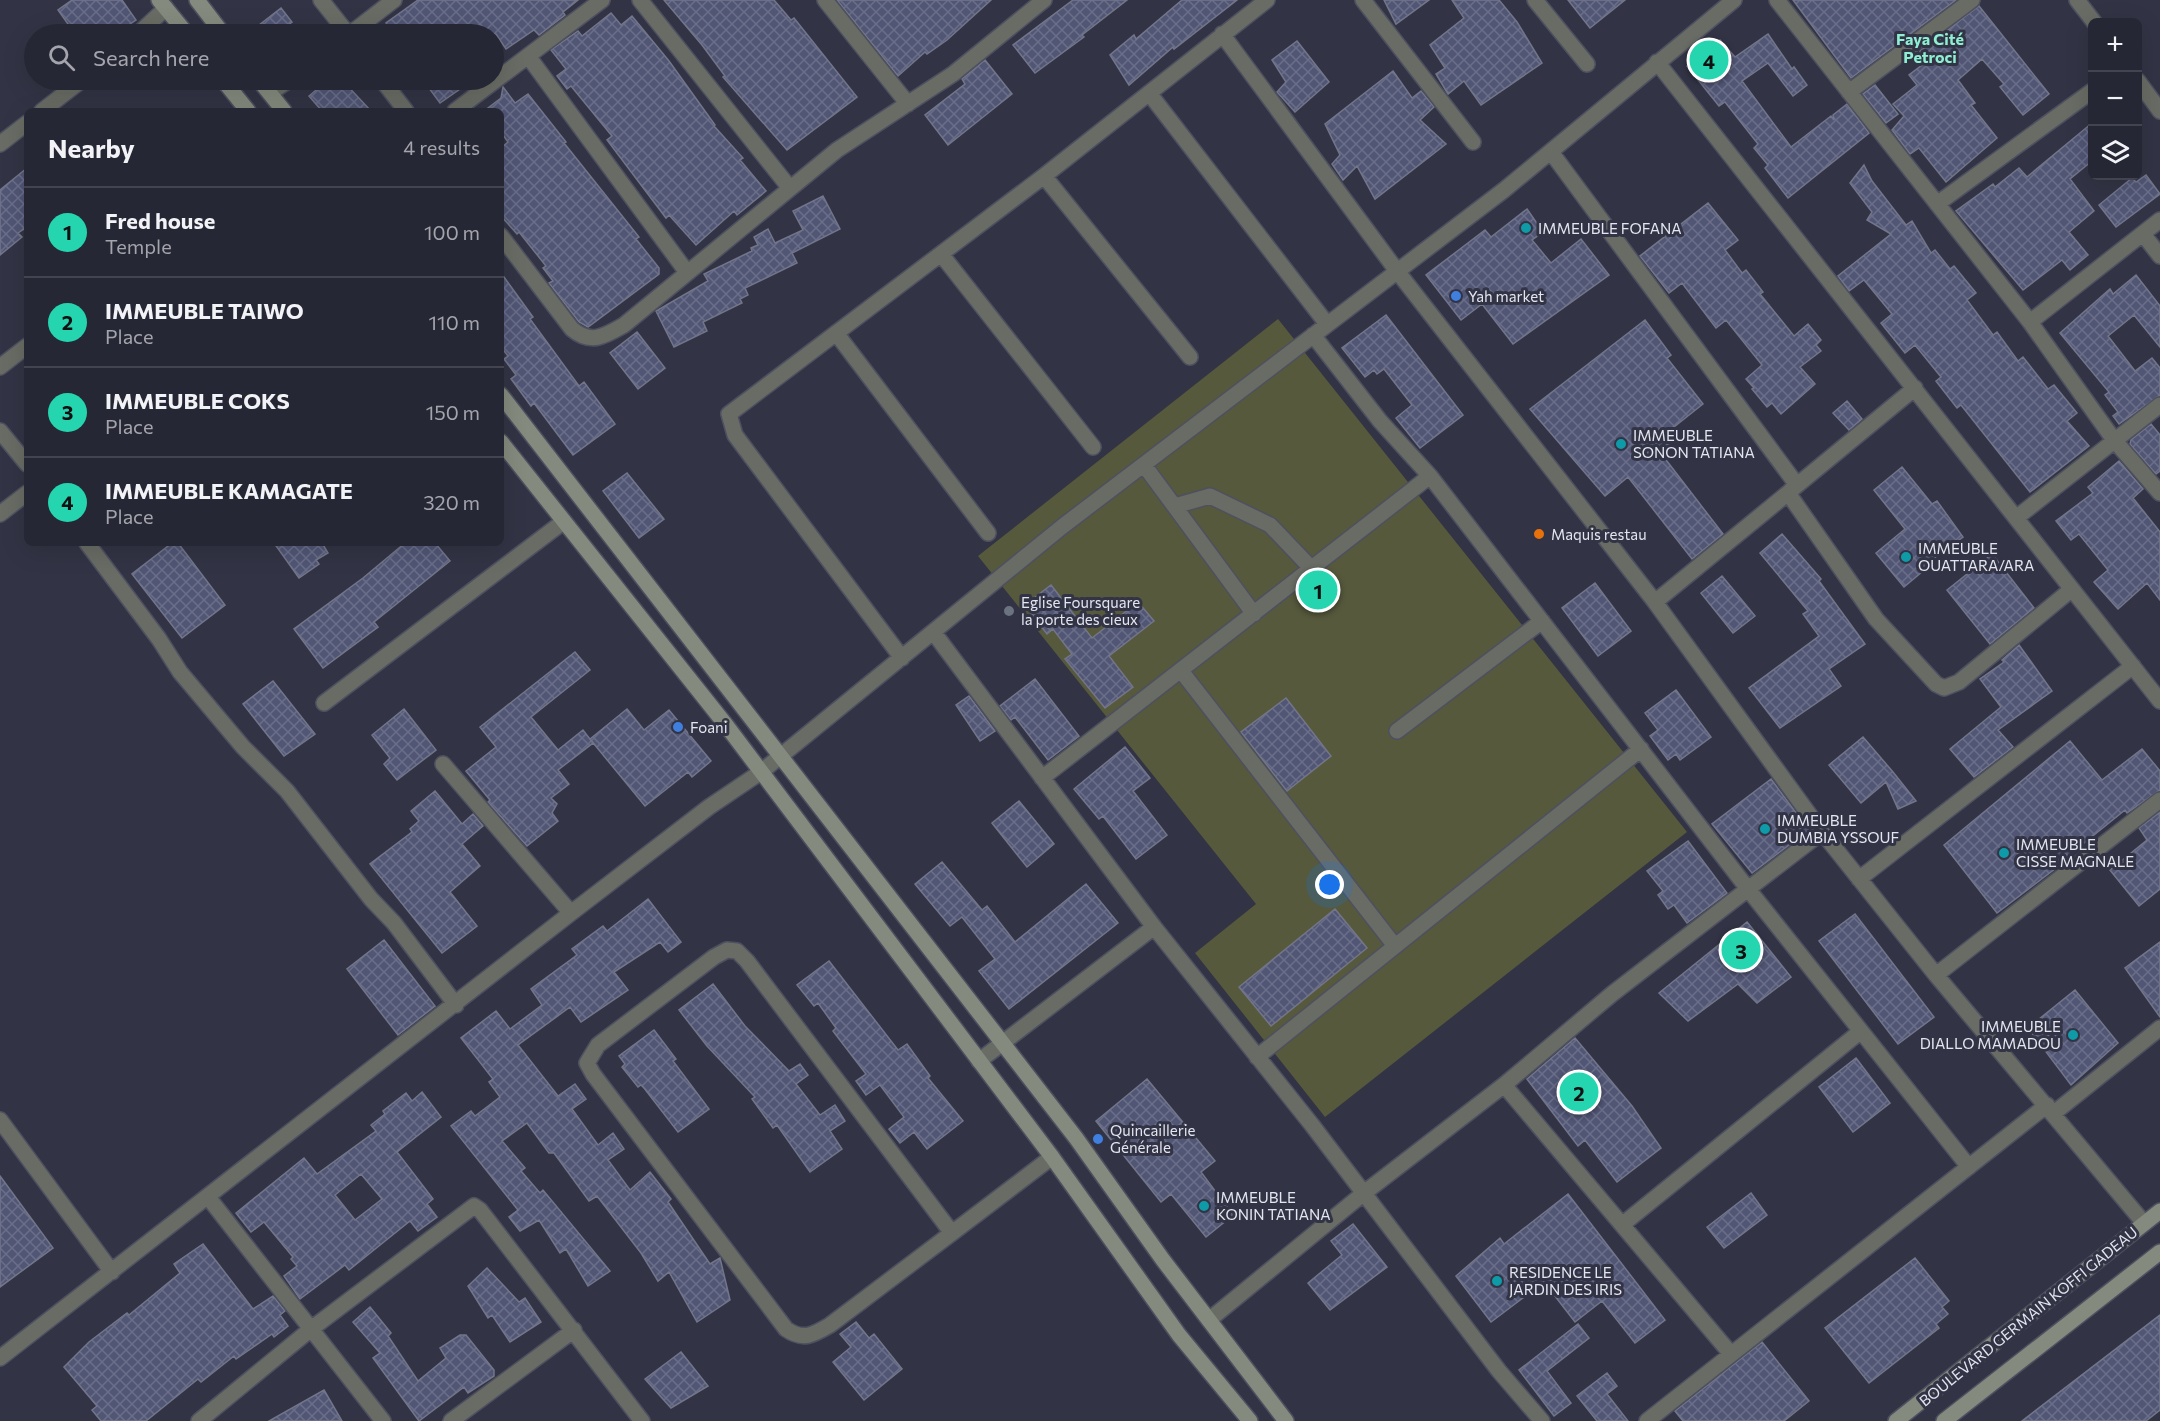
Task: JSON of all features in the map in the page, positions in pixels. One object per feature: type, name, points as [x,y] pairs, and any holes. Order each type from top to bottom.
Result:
[{"type":"main road","points":[[197,0],[215,24]]},
{"type":"main road","points":[[162,4],[179,24]]},
{"type":"main road","points":[[231,90],[246,108]]},
{"type":"main road","points":[[267,90],[282,108]]},
{"type":"main road","points":[[504,399],[1076,1138],[1286,1421]]},
{"type":"main road","points":[[504,446],[761,772],[1052,1157],[1179,1335],[1250,1421]]},
{"type":"main road","name":"BOULEVARD GERMAIN KOFFI GADEAU","points":[[1896,1421],[2160,1210]]},
{"type":"main road","name":"BOULEVARD GERMAIN KOFFI GADEAU","points":[[1944,1421],[2160,1252]]},
{"type":"street","points":[[321,0],[341,24]]},
{"type":"street","points":[[362,24],[394,0]]},
{"type":"street","points":[[504,74],[602,0]]},
{"type":"street","points":[[640,0],[789,187]]},
{"type":"street","points":[[825,0],[908,104]]},
{"type":"street","points":[[504,240],[572,329],[582,337],[593,340],[624,325],[789,187],[837,150],[953,74],[1044,0]]},
{"type":"street","points":[[902,658],[735,435],[729,414],[1044,176],[1267,0]]},
{"type":"street","points":[[1363,0],[1473,142]]},
{"type":"street","points":[[1535,0],[1587,64]]},
{"type":"street","points":[[1777,0],[2030,322],[2114,440],[2160,493]]},
{"type":"street","points":[[1849,92],[1972,0]]},
{"type":"street","points":[[2077,0],[2091,18]]},
{"type":"street","points":[[0,1358],[456,1005],[571,913],[709,807],[761,772],[1063,526],[1551,152],[1725,3]]},
{"type":"street","points":[[146,24],[162,4]]},
{"type":"street","points":[[1222,34],[1397,271],[1655,602],[1822,832],[1936,975],[2144,1223]]},
{"type":"street","points":[[528,56],[686,272]]},
{"type":"street","points":[[1657,62],[2160,701]]},
{"type":"street","points":[[2142,86],[2160,111]]},
{"type":"street","points":[[46,108],[69,90]]},
{"type":"street","points":[[270,93],[274,90]]},
{"type":"street","points":[[390,90],[404,108]]},
{"type":"street","points":[[460,108],[483,90]]},
{"type":"street","points":[[1149,93],[1327,324]]},
{"type":"street","points":[[1937,204],[2088,94]]},
{"type":"street","points":[[0,144],[24,125]]},
{"type":"street","points":[[1551,152],[1793,489],[1876,619],[1936,684],[1944,688],[1959,682],[2072,589]]},
{"type":"street","points":[[1044,176],[1190,357]]},
{"type":"street","points":[[2030,322],[2160,220]]},
{"type":"street","points":[[2143,234],[2160,256]]},
{"type":"street","points":[[941,254],[1093,447]]},
{"type":"street","points":[[836,333],[988,533]]},
{"type":"street","points":[[1313,334],[1380,421],[1430,476],[1748,889],[1969,1167]]},
{"type":"street","points":[[0,366],[24,348]]},
{"type":"street","points":[[1655,602],[1915,388]]},
{"type":"street","points":[[2016,518],[2160,405]]},
{"type":"street","points":[[0,431],[24,460]]},
{"type":"street","points":[[1144,465],[1254,614]]},
{"type":"street","points":[[1042,778],[1182,672],[1430,476]]},
{"type":"street","points":[[0,514],[24,495]]},
{"type":"street","points":[[1175,506],[1210,496],[1270,525],[1312,569]]},
{"type":"street","points":[[324,703],[563,522]]},
{"type":"street","points":[[89,546],[180,672],[243,747],[287,791],[371,898],[400,930],[456,1005]]},
{"type":"street","points":[[1397,731],[1542,621]]},
{"type":"street","points":[[934,633],[1154,927],[1364,1193],[1499,1371],[1542,1421]]},
{"type":"street","points":[[1859,879],[2133,666]]},
{"type":"street","points":[[1182,672],[1395,946]]},
{"type":"street","points":[[1257,1057],[1641,749]]},
{"type":"street","points":[[443,764],[571,913]]},
{"type":"street","points":[[1936,975],[2160,800]]},
{"type":"street","points":[[1209,1320],[1364,1193],[1504,1085],[1612,994],[1822,832]]},
{"type":"street","points":[[979,1061],[1154,927]]},
{"type":"street","points":[[952,1233],[747,961],[737,951],[727,950],[714,957],[598,1045],[590,1056],[587,1063],[593,1074],[786,1329],[797,1337],[808,1337],[830,1325],[952,1233],[1052,1157]]},
{"type":"street","points":[[1647,1421],[1969,1167],[2160,1028]]},
{"type":"street","points":[[1623,1224],[1861,1031]]},
{"type":"street","points":[[1504,1085],[1731,1354]]},
{"type":"street","points":[[0,1120],[112,1272]]},
{"type":"street","points":[[208,1197],[383,1421]]},
{"type":"street","points":[[198,1421],[311,1329],[474,1206],[480,1210],[574,1330],[642,1421]]},
{"type":"street","points":[[451,1421],[574,1330]]},
{"type":"green space","points":[[1278,319],[1687,832],[1325,1117],[1195,953],[1256,904],[978,556]]},
{"type":"building","points":[[72,0],[122,0],[136,20],[130,24],[68,24],[58,10]]},
{"type":"building","points":[[418,0],[578,0],[563,12],[565,15],[539,35],[534,30],[506,49],[504,24],[386,23]]},
{"type":"building","points":[[664,0],[774,0],[791,20],[794,18],[857,97],[787,150],[723,77],[725,76],[702,45]]},
{"type":"building","points":[[837,0],[991,0],[947,40],[927,54],[925,52],[898,76]]},
{"type":"building","points":[[1073,0],[1127,0],[1082,35],[1084,37],[1035,73],[1013,45]]},
{"type":"building","points":[[1182,0],[1237,0],[1174,49],[1173,47],[1129,85],[1110,55],[1134,35],[1136,39]]},
{"type":"building","points":[[1384,0],[1429,0],[1396,24]]},
{"type":"building","points":[[1452,0],[1499,0],[1517,22],[1542,63],[1481,105],[1464,81],[1448,94],[1436,74],[1445,68],[1430,45],[1464,18]]},
{"type":"building","points":[[1568,0],[1625,0],[1590,28]]},
{"type":"building","points":[[1793,0],[1956,0],[1851,78]]},
{"type":"building","points":[[1979,6],[2049,94],[2023,115],[2000,87],[2004,84],[1982,59],[1958,80],[1975,103],[1971,105],[1997,138],[1946,182],[1919,148],[1910,154],[1892,130],[1904,116],[1893,104],[1917,85],[1909,75],[1922,65],[1920,51]]},
{"type":"building","points":[[281,8],[292,22],[289,24],[260,24]]},
{"type":"building","points":[[611,13],[621,25],[632,16],[669,61],[714,126],[743,158],[740,160],[766,191],[737,215],[734,211],[696,245],[669,215],[666,218],[607,140],[612,136],[571,86],[567,89],[557,76],[566,69],[551,50],[578,31],[582,36]]},
{"type":"building","points":[[1768,34],[1792,69],[1794,67],[1807,85],[1793,96],[1768,63],[1742,81],[1791,147],[1831,116],[1834,120],[1833,115],[1847,104],[1869,133],[1788,198],[1765,168],[1768,165],[1754,148],[1758,144],[1725,102],[1719,106],[1687,66],[1720,40],[1735,57]]},
{"type":"building","points":[[1297,41],[1329,82],[1295,112],[1277,92],[1286,82],[1272,60]]},
{"type":"building","points":[[985,60],[1012,94],[948,145],[925,115],[965,84],[962,79]]},
{"type":"building","points":[[1393,71],[1412,98],[1421,91],[1434,107],[1420,120],[1446,144],[1375,199],[1357,166],[1343,180],[1332,164],[1340,155],[1325,124]]},
{"type":"building","points":[[1875,85],[1898,114],[1886,123],[1863,94]]},
{"type":"building","points":[[504,88],[515,103],[528,94],[639,237],[636,239],[659,268],[659,274],[588,327],[579,322],[549,283],[553,281],[543,268],[546,266],[519,232],[517,234],[504,219],[504,145],[508,142],[504,136],[504,108],[488,108],[501,98]]},
{"type":"building","points":[[316,90],[351,90],[368,108],[319,108],[309,96]]},
{"type":"building","points":[[430,90],[459,90],[440,103]]},
{"type":"building","points":[[2088,126],[2088,164],[2070,179],[2094,211],[2069,232],[2088,255],[2070,270],[2062,260],[2023,290],[1956,211],[1993,184],[1995,187],[2019,168],[2027,177]]},
{"type":"building","points":[[1864,165],[1872,181],[1906,225],[1912,221],[1931,253],[1935,250],[1950,269],[1954,266],[1976,293],[1967,300],[1993,335],[1997,332],[2018,361],[2023,357],[2048,389],[2054,385],[2077,413],[2067,421],[2089,446],[2030,492],[1961,405],[1957,408],[1936,381],[1941,377],[1915,345],[1905,353],[1881,323],[1892,314],[1864,280],[1849,291],[1838,276],[1891,234],[1867,220],[1872,212],[1850,183]]},
{"type":"building","points":[[24,170],[24,229],[18,233],[22,237],[0,255],[0,190]]},
{"type":"building","points":[[2146,175],[2160,194],[2116,227],[2099,205],[2130,180],[2136,182],[2142,180]]},
{"type":"building","points":[[823,196],[840,229],[792,253],[797,263],[745,288],[748,295],[740,299],[742,303],[703,322],[707,331],[674,347],[656,311],[708,281],[704,274],[752,251],[751,248],[758,245],[754,237],[768,229],[775,243],[803,230],[793,211]]},
{"type":"building","points":[[1708,203],[1738,240],[1725,250],[1742,273],[1746,270],[1763,292],[1760,294],[1794,336],[1808,324],[1821,340],[1816,345],[1821,351],[1800,367],[1815,384],[1781,414],[1772,403],[1767,407],[1746,379],[1762,365],[1726,320],[1716,328],[1682,283],[1669,293],[1640,256]]},
{"type":"building","points":[[1527,209],[1543,232],[1532,240],[1551,263],[1581,239],[1609,275],[1513,344],[1482,304],[1461,320],[1426,275],[1485,230],[1491,237]]},
{"type":"building","points":[[2136,275],[2160,306],[2160,347],[2134,315],[2108,336],[2135,371],[2152,358],[2160,368],[2160,395],[2119,424],[2113,416],[2118,412],[2105,395],[2109,392],[2060,333],[2110,289],[2113,294]]},
{"type":"building","points":[[504,277],[533,317],[530,319],[579,386],[584,382],[615,424],[573,455],[534,403],[531,406],[511,379],[516,375],[504,359],[508,356],[504,351]]},
{"type":"building","points":[[1386,315],[1463,415],[1420,448],[1396,418],[1412,405],[1384,369],[1377,374],[1374,370],[1365,377],[1342,348]]},
{"type":"building","points":[[1645,320],[1671,355],[1667,358],[1703,404],[1669,431],[1676,439],[1660,452],[1723,534],[1692,559],[1628,477],[1605,496],[1530,409]]},
{"type":"building","points":[[637,332],[665,368],[638,389],[610,353]]},
{"type":"building","points":[[1847,401],[1862,419],[1849,430],[1833,413]]},
{"type":"building","points":[[2151,424],[2160,435],[2160,471],[2156,474],[2130,444],[2131,440]]},
{"type":"building","points":[[2119,461],[2143,489],[2133,498],[2160,532],[2160,600],[2147,583],[2118,609],[2094,582],[2108,570],[2079,534],[2071,540],[2056,521],[2093,493],[2088,487]]},
{"type":"building","points":[[1902,467],[1932,504],[1937,501],[1963,537],[1933,559],[1935,561],[1904,587],[1876,553],[1905,529],[1874,490]]},
{"type":"building","points":[[627,473],[664,519],[639,538],[603,491]]},
{"type":"building","points":[[1782,534],[1821,579],[1819,581],[1865,644],[1829,669],[1841,686],[1780,728],[1749,688],[1819,636],[1803,614],[1808,611],[1760,553]]},
{"type":"building","points":[[168,546],[180,546],[225,605],[182,638],[132,574]]},
{"type":"building","points":[[276,546],[324,546],[328,553],[316,560],[319,564],[299,578]]},
{"type":"building","points":[[401,546],[438,546],[450,561],[374,622],[378,627],[323,668],[294,629],[363,578]]},
{"type":"building","points":[[1992,554],[2034,608],[1990,644],[1947,590]]},
{"type":"building","points":[[1722,576],[1755,616],[1733,633],[1701,593]]},
{"type":"building","points":[[1595,583],[1631,631],[1598,656],[1562,608]]},
{"type":"building","points":[[1051,585],[1092,638],[1138,602],[1154,621],[1109,656],[1133,687],[1105,708],[1065,659],[1072,654],[1053,629],[1047,634],[1025,605]]},
{"type":"building","points":[[2019,645],[2052,691],[1998,730],[2013,747],[1974,777],[1950,749],[2001,707],[1980,679],[2004,662],[2002,660]]},
{"type":"building","points":[[575,652],[590,670],[531,717],[558,750],[583,730],[593,743],[558,770],[569,784],[551,798],[557,804],[552,813],[558,821],[527,846],[488,802],[490,800],[466,771],[496,747],[480,727]]},
{"type":"building","points":[[1035,679],[1079,736],[1048,760],[1015,717],[1011,720],[1000,706]]},
{"type":"building","points":[[273,681],[315,734],[284,756],[243,704]]},
{"type":"building","points":[[1676,690],[1711,737],[1680,760],[1676,754],[1668,760],[1650,736],[1658,730],[1645,713]]},
{"type":"building","points":[[969,696],[995,731],[980,741],[956,705]]},
{"type":"building","points":[[1286,698],[1331,756],[1287,791],[1241,732]]},
{"type":"building","points":[[404,709],[436,750],[397,780],[384,764],[390,758],[372,735]]},
{"type":"building","points":[[627,709],[644,730],[669,710],[711,761],[692,777],[688,772],[645,806],[590,739]]},
{"type":"building","points":[[1863,737],[1916,801],[1898,809],[1886,782],[1861,803],[1829,765]]},
{"type":"building","points":[[2070,741],[2102,780],[2142,749],[2160,771],[2160,790],[2127,813],[2125,810],[2063,860],[2064,862],[1997,913],[1944,845]]},
{"type":"building","points":[[1125,747],[1150,778],[1133,791],[1167,835],[1136,859],[1103,816],[1099,819],[1074,789]]},
{"type":"building","name":"IMMEUBLE DUMBIA YSSOUF","points":[[1771,779],[1809,830],[1752,873],[1712,824]]},
{"type":"building","points":[[435,791],[462,824],[473,814],[483,826],[462,844],[480,866],[450,892],[477,926],[442,953],[370,864],[412,832],[410,829],[419,821],[411,811]]},
{"type":"building","points":[[1019,801],[1054,844],[1027,867],[992,823]]},
{"type":"building","points":[[2160,812],[2160,889],[2139,906],[2110,870],[2147,840],[2139,828]]},
{"type":"building","points":[[1688,841],[1727,893],[1687,923],[1674,905],[1668,909],[1658,895],[1663,891],[1647,871]]},
{"type":"building","points":[[942,862],[982,910],[987,906],[1015,942],[1086,884],[1118,923],[1009,1009],[979,971],[995,959],[962,917],[950,926],[915,884]]},
{"type":"building","points":[[648,899],[681,942],[668,952],[660,942],[614,972],[628,990],[581,1022],[570,1007],[518,1045],[558,1096],[575,1084],[586,1099],[572,1109],[598,1145],[613,1133],[624,1149],[608,1160],[630,1190],[650,1172],[671,1199],[668,1202],[710,1264],[720,1258],[730,1300],[697,1322],[669,1272],[658,1281],[641,1253],[597,1196],[589,1201],[554,1153],[549,1153],[527,1123],[502,1141],[525,1168],[521,1171],[540,1193],[543,1190],[610,1271],[588,1286],[566,1249],[560,1253],[539,1220],[520,1231],[509,1217],[518,1210],[451,1126],[471,1111],[475,1116],[500,1097],[489,1082],[493,1079],[461,1038],[496,1011],[510,1029],[542,1005],[531,989],[577,955],[572,949],[603,926],[607,931]]},
{"type":"building","points":[[1335,909],[1367,948],[1271,1026],[1239,987]]},
{"type":"building","points":[[1855,914],[1934,1017],[1898,1044],[1819,941]]},
{"type":"building","points":[[1747,922],[1791,977],[1757,1003],[1738,984],[1688,1021],[1659,993]]},
{"type":"building","points":[[384,940],[435,1006],[398,1035],[347,969]]},
{"type":"building","points":[[2160,942],[2160,1017],[2125,968]]},
{"type":"building","points":[[829,961],[898,1050],[907,1044],[930,1076],[928,1078],[963,1121],[927,1149],[914,1132],[900,1143],[889,1129],[904,1117],[880,1085],[866,1095],[856,1081],[866,1074],[833,1031],[836,1028],[818,1003],[814,1006],[797,985]]},
{"type":"building","points":[[713,984],[745,1026],[789,1071],[800,1064],[808,1075],[796,1084],[820,1115],[835,1105],[845,1121],[830,1131],[842,1149],[810,1172],[777,1125],[773,1128],[752,1099],[755,1097],[707,1046],[679,1010]]},
{"type":"building","name":"IMMEUBLE DIALLO MAMADOU","points":[[2075,990],[2118,1043],[2071,1085],[2028,1028]]},
{"type":"building","points":[[654,1030],[676,1059],[673,1061],[709,1109],[678,1132],[644,1088],[641,1085],[638,1087],[622,1067],[625,1064],[619,1056]]},
{"type":"building","points":[[1575,1038],[1632,1106],[1661,1148],[1617,1182],[1585,1140],[1578,1146],[1527,1079]]},
{"type":"building","points":[[1856,1058],[1890,1103],[1853,1132],[1819,1087]]},
{"type":"building","points":[[1147,1079],[1215,1161],[1201,1172],[1233,1215],[1206,1237],[1171,1194],[1161,1202],[1096,1121]]},
{"type":"building","points":[[422,1092],[441,1117],[397,1152],[433,1199],[427,1204],[437,1217],[418,1231],[410,1221],[349,1270],[345,1265],[300,1299],[284,1276],[297,1266],[291,1259],[293,1257],[264,1222],[251,1232],[236,1213],[304,1158],[317,1174],[376,1131],[371,1125],[385,1114],[383,1111],[406,1093],[412,1101]],"holes":[[[361,1174],[382,1199],[355,1220],[335,1195]]]},
{"type":"building","points":[[0,1176],[53,1248],[0,1287]]},
{"type":"building","points":[[1751,1193],[1767,1215],[1724,1248],[1707,1227]]},
{"type":"building","points":[[1568,1194],[1665,1320],[1635,1343],[1602,1301],[1575,1322],[1544,1282],[1491,1322],[1456,1276],[1500,1238],[1504,1244]]},
{"type":"building","points":[[1353,1224],[1387,1267],[1330,1310],[1308,1283],[1342,1255],[1331,1241]]},
{"type":"building","points":[[203,1244],[253,1309],[273,1296],[285,1311],[280,1315],[288,1326],[274,1337],[272,1334],[236,1359],[234,1356],[201,1382],[198,1379],[146,1421],[101,1421],[92,1410],[97,1406],[64,1367],[89,1342],[127,1313],[129,1315],[180,1273],[174,1264]]},
{"type":"building","points":[[1915,1258],[1949,1301],[1942,1307],[1948,1314],[1936,1324],[1939,1328],[1869,1383],[1825,1328]]},
{"type":"building","points":[[487,1268],[519,1302],[525,1298],[541,1322],[510,1342],[492,1315],[488,1318],[468,1286]]},
{"type":"building","points":[[370,1307],[391,1333],[388,1336],[418,1381],[446,1358],[440,1348],[460,1335],[466,1335],[494,1370],[494,1376],[468,1393],[464,1387],[419,1421],[373,1358],[380,1353],[353,1322]]},
{"type":"building","points":[[2160,1315],[2160,1410],[2146,1421],[2022,1421]]},
{"type":"building","points":[[856,1322],[869,1338],[874,1334],[902,1369],[864,1400],[833,1362],[851,1347],[840,1334]]},
{"type":"building","points":[[1578,1324],[1589,1338],[1547,1371],[1571,1403],[1554,1416],[1519,1370]]},
{"type":"building","points":[[1762,1342],[1809,1401],[1784,1421],[1683,1421],[1675,1411]]},
{"type":"building","points":[[681,1352],[708,1386],[671,1408],[645,1379]]},
{"type":"building","points":[[1607,1373],[1617,1386],[1607,1394],[1628,1421],[1597,1421],[1577,1396]]},
{"type":"building","points":[[324,1390],[342,1421],[269,1421]]},
{"type":"place","name":"IMMEUBLE KAMAGATE","points":[[1709,60]]},
{"type":"place","name":"IMMEUBLE FOFANA","points":[[1526,228]]},
{"type":"place","name":"Yah market","points":[[1456,296]]},
{"type":"place","name":"IMMEUBLE SONON TATIANA","points":[[1621,444]]},
{"type":"place","name":"Maquis restau","points":[[1539,534]]},
{"type":"place","name":"IMMEUBLE OUATTARA/ARA","points":[[1906,557]]},
{"type":"place","name":"Fred house","points":[[1318,590]]},
{"type":"place","name":"Eglise Foursquare la porte des cieux","points":[[1009,611]]},
{"type":"place","name":"Foani","points":[[678,727]]},
{"type":"place","name":"IMMEUBLE DUMBIA YSSOUF","points":[[1765,829]]},
{"type":"place","name":"IMMEUBLE CISSE MAGNALE","points":[[2004,853]]},
{"type":"place","name":"IMMEUBLE COKS","points":[[1741,950]]},
{"type":"place","name":"IMMEUBLE DIALLO MAMADOU","points":[[2073,1035]]},
{"type":"place","name":"IMMEUBLE TAIWO","points":[[1579,1092]]},
{"type":"place","name":"Quincaillerie Générale","points":[[1098,1139]]},
{"type":"place","name":"IMMEUBLE KONIN TATIANA","points":[[1204,1206]]},
{"type":"place","name":"RESIDENCE LE JARDIN DES IRIS","points":[[1497,1281]]},
{"type":"district","name":"Faya Cité Petroci","points":[[1930,47]]}]
